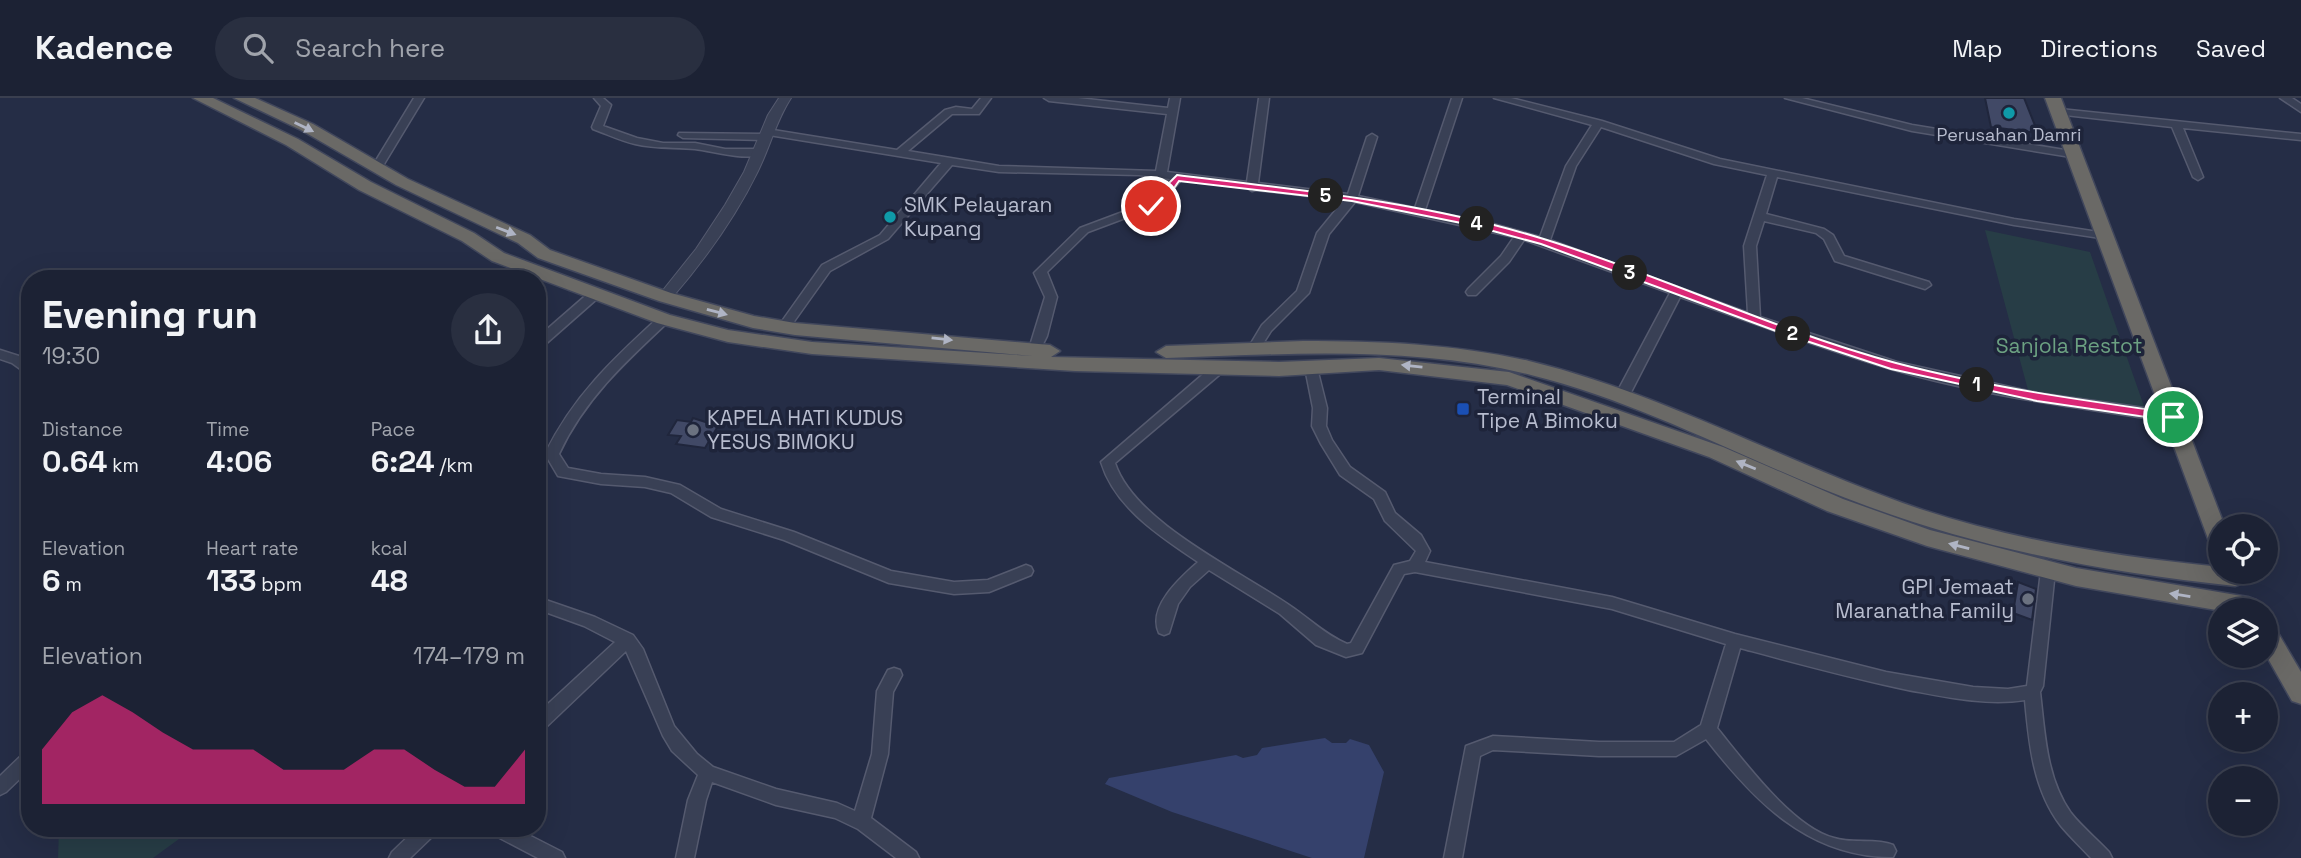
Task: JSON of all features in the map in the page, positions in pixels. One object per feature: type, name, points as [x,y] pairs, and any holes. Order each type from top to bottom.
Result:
[{"type":"highway","points":[[201,98],[292,142],[386,197],[468,237],[498,257],[532,270]]},
{"type":"highway","points":[[242,98],[307,127],[410,185],[524,239],[544,254],[665,297],[849,342],[1075,365],[1220,367],[1245,356],[1311,368],[1443,361],[1528,367],[1622,398],[1927,538],[2048,571],[2208,600]]},
{"type":"highway","points":[[2057,105],[2210,514]]},
{"type":"highway","points":[[386,197],[410,185]]},
{"type":"highway","points":[[546,275],[664,319],[728,336],[1035,349],[1090,355],[1245,356],[1399,347],[1549,391],[1846,500],[2023,545],[2134,566],[2208,573]]},
{"type":"highway","points":[[2278,654],[2301,694]]},
{"type":"street","points":[[377,167],[419,98]]},
{"type":"street","points":[[665,297],[706,246],[764,140],[775,112],[785,98]]},
{"type":"street","points":[[901,152],[928,131],[943,114],[953,110],[975,112],[986,98]]},
{"type":"street","points":[[1049,98],[1171,111]]},
{"type":"street","points":[[1161,176],[1175,98]]},
{"type":"street","points":[[1252,188],[1264,98]]},
{"type":"street","points":[[1419,212],[1457,98]]},
{"type":"street","points":[[1499,98],[1598,123],[1689,155],[2014,222],[2107,236]]},
{"type":"street","points":[[1790,98],[1912,128],[2076,151]]},
{"type":"street","points":[[1815,98],[1910,121],[2076,151]]},
{"type":"street","points":[[2285,98],[2301,109]]},
{"type":"street","points":[[598,99],[606,105],[597,127],[635,142],[725,152],[764,140]]},
{"type":"street","points":[[2057,105],[2176,124],[2296,137],[2301,148]]},
{"type":"street","points":[[1544,242],[1571,166],[1598,123]]},
{"type":"street","points":[[2176,124],[2198,177]]},
{"type":"street","points":[[683,135],[901,152],[1015,171],[1113,171],[1352,198],[1544,242],[1895,366],[2037,398],[2173,417]]},
{"type":"street","points":[[1245,356],[1266,328],[1303,293],[1323,233],[1352,198],[1373,137]]},
{"type":"street","points":[[784,327],[826,268],[884,237],[949,161]]},
{"type":"street","points":[[1754,318],[1749,257],[1758,216],[1766,203],[1773,174]]},
{"type":"street","points":[[1035,349],[1042,338],[1046,306],[1051,297],[1040,273],[1043,269],[1084,230],[1156,203],[1177,178]]},
{"type":"street","points":[[1758,216],[1820,231],[1829,237],[1839,258],[1925,285]]},
{"type":"street","points":[[1472,292],[1505,259],[1521,235]]},
{"type":"street","points":[[1622,398],[1677,291]]},
{"type":"street","points":[[546,337],[595,294]]},
{"type":"street","points":[[664,319],[590,388],[575,409],[552,454],[563,472],[601,479],[645,482],[675,489],[716,513],[789,536],[889,577],[954,588],[989,586],[1026,571]]},
{"type":"street","points":[[0,354],[21,364]]},
{"type":"street","points":[[1220,367],[1108,462],[1119,487],[1146,515],[1208,562],[1285,610],[1322,640],[1346,652],[1356,648],[1399,569],[1415,566],[1635,609],[1735,640],[1931,687],[2003,696],[2032,692]]},
{"type":"street","points":[[1311,368],[1320,408],[1319,426],[1326,441],[1345,471],[1380,496],[1384,514],[1420,543],[1423,551],[1415,566]]},
{"type":"street","points":[[1164,629],[1164,615],[1170,602],[1208,562]]},
{"type":"street","points":[[2048,571],[2042,639],[2032,692],[2039,756],[2049,790],[2065,818],[2103,858]]},
{"type":"street","points":[[546,606],[573,615],[627,640],[635,649],[665,729],[691,761],[707,773],[776,797],[837,811],[861,822],[910,858]]},
{"type":"street","points":[[546,716],[627,640]]},
{"type":"street","points":[[1454,858],[1472,751],[1493,743],[1599,749],[1676,749],[1709,729],[1735,640]]},
{"type":"street","points":[[861,822],[880,754],[884,691],[894,675]]},
{"type":"street","points":[[1709,729],[1778,810],[1810,837],[1846,849],[1887,851]]},
{"type":"street","points":[[0,787],[21,767]]},
{"type":"street","points":[[685,858],[697,800],[707,773]]},
{"type":"street","points":[[398,858],[420,837]]},
{"type":"street","points":[[515,837],[555,858]]},
{"type":"green space","name":"Sanjola Restot","points":[[1985,230],[2090,252],[2145,409],[2028,390]]},
{"type":"green space","points":[[59,837],[182,837],[153,858],[58,858]]},
{"type":"water","points":[[1325,738],[1332,743],[1346,743],[1350,739],[1369,745],[1384,772],[1364,858],[1312,858],[1172,812],[1105,784],[1109,778],[1236,755],[1243,758],[1257,755],[1262,748]]},
{"type":"building","name":"Perusahan Damri","points":[[1985,98],[2024,98],[2038,133],[1991,127]]},
{"type":"building","name":"KAPELA HATI KUDUS YESUS BIMOKU","points":[[693,418],[718,426],[705,448],[676,444],[681,436],[668,435],[677,420],[691,422]]},
{"type":"building","name":"GPI Jemaat Maranatha Family","points":[[2018,582],[2036,589],[2032,620],[2013,613]]},
{"type":"place","name":"Perusahan Damri","points":[[2009,113]]},
{"type":"place","name":"SMK Pelayaran Kupang","points":[[890,217]]},
{"type":"place","name":"Terminal Tipe A Bimoku","points":[[1463,409]]},
{"type":"place","name":"KAPELA HATI KUDUS YESUS BIMOKU","points":[[693,430]]},
{"type":"place","name":"GPI Jemaat Maranatha Family","points":[[2028,599]]},
{"type":"route","points":[[1151,206],[1162,198],[1177,178],[1352,198],[1493,227],[1544,242],[1852,354],[2037,398],[2173,417]]}]
